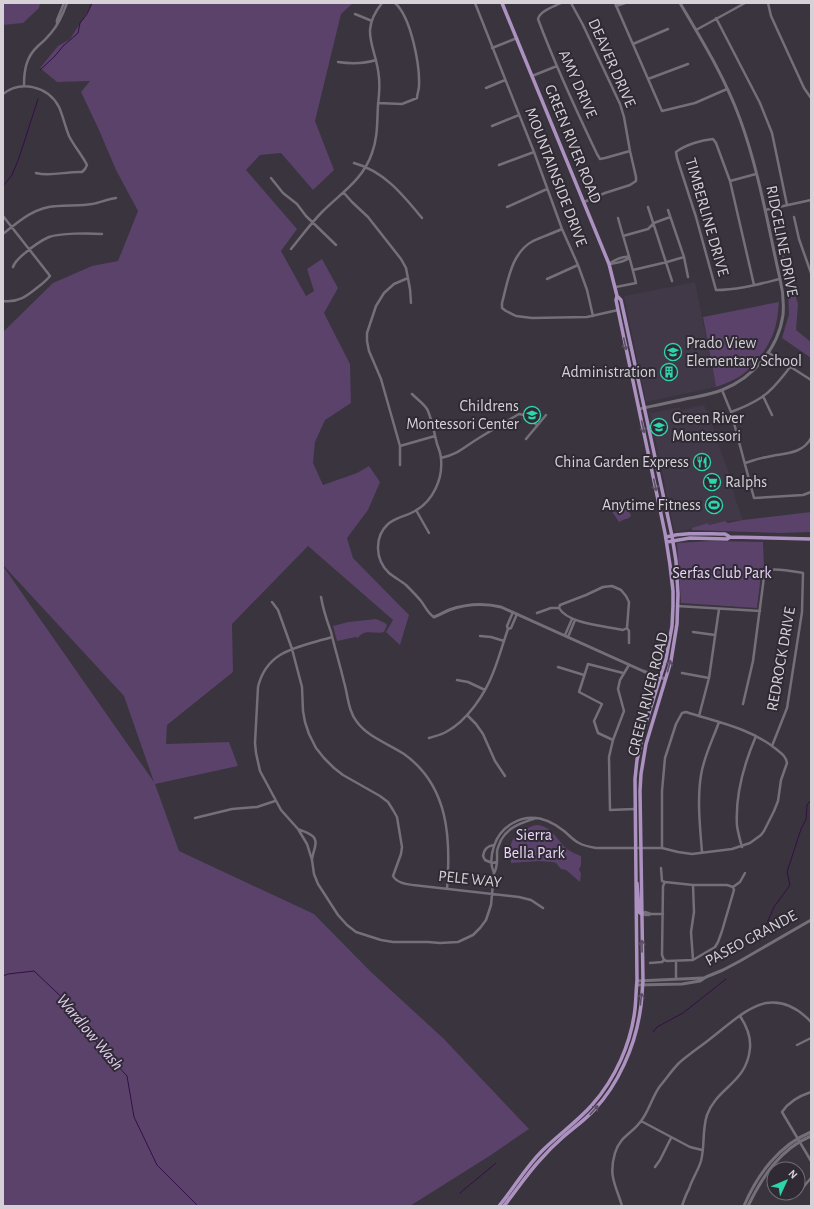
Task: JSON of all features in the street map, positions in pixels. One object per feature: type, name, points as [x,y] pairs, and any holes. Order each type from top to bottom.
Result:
[{"type":"main road","name":"GREEN RIVER ROAD","points":[[499,1206],[524,1171],[551,1142],[581,1116],[605,1088],[619,1063],[630,1033],[635,1009],[637,983],[635,780],[637,760],[644,729],[666,659],[670,638],[673,606],[672,583],[666,540],[616,300],[616,287],[609,264],[502,3]]},
{"type":"main road","name":"GREEN RIVER ROAD","points":[[504,1206],[527,1174],[561,1139],[595,1110],[605,1096],[618,1075],[631,1047],[640,1012],[643,983],[640,791],[642,763],[650,729],[666,679],[674,643],[678,606],[678,576],[672,536],[621,300],[617,296]]},
{"type":"main road","points":[[618,310],[624,316]]},
{"type":"main road","points":[[628,358],[634,360]]},
{"type":"main road","points":[[666,540],[672,536],[700,533],[725,534],[730,537]]},
{"type":"main road","points":[[666,540],[672,541],[690,538],[727,539],[730,537],[811,539]]},
{"type":"main road","points":[[635,876],[638,891],[639,911],[642,914]]},
{"type":"street","points":[[24,86],[26,67],[30,54],[53,31],[64,3]]},
{"type":"street","points":[[57,23],[60,21],[67,3]]},
{"type":"street","points":[[291,249],[323,211],[344,193],[358,178],[370,159],[376,142],[380,79],[370,38],[370,30],[372,21],[382,3]]},
{"type":"street","points":[[378,103],[402,104],[417,98],[419,87],[419,74],[413,37],[406,17],[395,3]]},
{"type":"street","name":"MOUNTAINSIDE DRIVE","points":[[475,3],[534,152],[562,229],[578,265],[587,290],[593,316]]},
{"type":"street","name":"AMY DRIVE","points":[[561,3],[541,13],[538,17],[557,66],[597,154],[600,159],[630,151]]},
{"type":"street","name":"DEAVER DRIVE","points":[[571,3],[620,104],[636,177],[636,181],[630,186],[605,193],[584,202]]},
{"type":"street","points":[[624,3],[616,5],[662,111],[695,103],[727,89]]},
{"type":"street","name":"RIDGELINE DRIVE","points":[[639,409],[710,394],[722,390],[744,378],[758,366],[769,353],[776,338],[782,317],[783,295],[780,279],[749,145],[727,89],[714,62],[680,3]]},
{"type":"street","points":[[696,30],[745,3]]},
{"type":"street","points":[[768,3],[770,16],[804,88],[811,98]]},
{"type":"street","points":[[356,14],[372,21]]},
{"type":"street","points":[[716,18],[763,109],[772,133],[787,205]]},
{"type":"street","points":[[633,44],[668,29]]},
{"type":"street","points":[[492,48],[517,38]]},
{"type":"street","points":[[338,62],[356,64],[376,60]]},
{"type":"street","points":[[648,79],[688,64]]},
{"type":"street","points":[[532,76],[557,66]]},
{"type":"street","points":[[486,88],[505,80]]},
{"type":"street","points":[[3,93],[14,88],[32,86],[41,89],[50,95],[58,105],[69,136],[87,165],[82,172],[74,171],[43,175],[36,173]]},
{"type":"street","points":[[492,126],[519,115]]},
{"type":"street","name":"TIMBERLINE DRIVE","points":[[730,181],[716,143],[713,140],[708,140],[680,149],[676,152],[716,290],[728,290],[754,285]]},
{"type":"street","points":[[499,166],[534,152]]},
{"type":"street","points":[[354,163],[373,170],[386,179],[399,191],[422,218]]},
{"type":"street","points":[[756,174],[730,181],[754,285],[780,279]]},
{"type":"street","points":[[271,178],[283,192],[297,204],[306,216],[336,245]]},
{"type":"street","points":[[507,207],[547,189]]},
{"type":"street","points":[[344,193],[368,217],[401,259],[406,268],[411,303]]},
{"type":"street","points":[[3,234],[28,214],[46,207],[91,204],[116,198]]},
{"type":"street","points":[[765,210],[811,200]]},
{"type":"street","points":[[648,207],[672,281]]},
{"type":"street","points":[[668,210],[684,257],[688,277]]},
{"type":"street","points":[[3,216],[50,276],[47,281],[28,296],[20,300],[10,302],[3,301]]},
{"type":"street","points":[[794,216],[799,239],[810,264],[811,273]]},
{"type":"street","points":[[623,236],[648,229],[654,224],[670,217]]},
{"type":"street","points":[[616,287],[636,283],[618,218]]},
{"type":"street","points":[[562,229],[533,241],[519,253],[512,267],[502,308],[516,316],[526,318],[593,316],[618,310]]},
{"type":"street","points":[[13,267],[15,262],[29,250],[50,236],[93,233],[102,234]]},
{"type":"street","points":[[609,264],[627,260],[630,257]]},
{"type":"street","points":[[633,270],[684,257]]},
{"type":"street","points":[[547,278],[578,265]]},
{"type":"street","points":[[400,465],[400,446],[381,379],[369,351],[367,333],[376,306],[384,293],[394,284],[408,278]]},
{"type":"street","points":[[769,353],[811,380]]},
{"type":"street","points":[[731,412],[746,406],[763,396],[778,382],[791,366]]},
{"type":"street","points":[[722,390],[731,412],[754,498],[811,492]]},
{"type":"street","points":[[412,394],[427,409],[441,458],[441,470],[437,485],[428,500],[416,510],[388,524],[383,530],[380,537],[378,552],[379,559],[383,566],[410,588],[434,617],[460,607],[481,604],[496,606],[513,612],[629,665],[666,679]]},
{"type":"street","points":[[763,396],[772,415]]},
{"type":"street","points":[[441,458],[457,454],[472,442],[519,414],[524,415],[537,425]]},
{"type":"street","points":[[526,439],[546,414]]},
{"type":"street","points":[[400,446],[435,436]]},
{"type":"street","points":[[745,463],[798,451],[811,438]]},
{"type":"street","points":[[416,510],[429,533]]},
{"type":"street","name":"REDROCK DRIVE","points":[[760,611],[764,577],[766,572],[770,570],[796,571],[803,573],[802,612],[787,708],[772,746]]},
{"type":"street","points":[[537,613],[551,608],[559,608],[560,605],[586,596],[603,586],[612,586],[621,590],[629,602],[627,628],[629,632],[629,643]]},
{"type":"street","points":[[321,597],[351,713],[362,728],[395,748],[416,764],[426,776],[438,796],[445,818],[449,850],[447,889]]},
{"type":"street","points":[[272,602],[278,610],[292,649]]},
{"type":"street","points":[[673,606],[760,611],[753,661],[744,704]]},
{"type":"street","points":[[559,608],[562,613],[574,620],[623,630],[627,628]]},
{"type":"street","points":[[699,716],[709,678],[719,609]]},
{"type":"street","points":[[429,738],[446,733],[455,726],[467,715],[485,690],[493,673],[508,629],[507,626],[513,612]]},
{"type":"street","points":[[508,629],[511,628],[517,614]]},
{"type":"street","points":[[566,636],[574,620]]},
{"type":"street","points":[[693,632],[715,635]]},
{"type":"street","points":[[480,636],[491,637],[504,641]]},
{"type":"street","points":[[332,637],[280,654],[271,662],[262,674],[258,687],[255,743],[260,771],[275,801],[298,829],[307,844],[312,860],[314,874],[318,884],[338,914],[347,925],[356,932],[381,940],[393,942],[450,944],[473,935],[486,920],[491,905],[494,873],[492,870],[491,857],[494,845],[502,832],[510,824],[528,817],[542,819],[554,824],[579,844],[587,847],[662,848],[685,853],[742,847],[760,835],[774,811],[778,801],[787,763],[784,755],[756,736],[719,722],[686,712],[682,713],[676,724],[665,758],[662,791],[662,848]]},
{"type":"street","name":"PELE WAY","points":[[292,649],[302,687],[305,722],[316,748],[334,768],[380,796],[388,802],[394,810],[397,817],[402,847],[393,876],[395,880],[413,885],[519,897],[531,900],[543,908]]},
{"type":"street","points":[[612,740],[598,733],[594,721],[602,704],[579,692],[588,664],[623,674]]},
{"type":"street","points":[[629,665],[618,683],[618,689],[624,711],[612,740],[610,757],[610,810],[635,809]]},
{"type":"street","points":[[558,667],[584,675]]},
{"type":"street","points":[[682,673],[709,678]]},
{"type":"street","points":[[457,680],[468,682],[485,690]]},
{"type":"street","points":[[467,715],[484,734],[495,761],[505,776]]},
{"type":"street","points":[[702,852],[699,799],[702,774],[711,742],[719,722]]},
{"type":"street","points":[[742,847],[737,826],[739,794],[745,766],[756,736]]},
{"type":"street","points":[[195,818],[232,809],[257,807],[275,801]]},
{"type":"street","points":[[494,873],[497,870],[497,852],[504,836],[517,825],[536,818]]},
{"type":"street","points":[[298,829],[312,835],[315,839],[315,848],[312,860]]},
{"type":"street","points":[[494,845],[486,848],[483,856],[485,860],[492,863],[497,862]]},
{"type":"street","points":[[661,868],[662,881],[665,882],[693,885],[727,885],[733,887]]},
{"type":"street","points":[[733,887],[740,882],[745,873]]},
{"type":"street","points":[[664,960],[662,955],[663,886],[665,882]]},
{"type":"street","points":[[693,885],[694,912],[691,932],[693,960]]},
{"type":"street","points":[[650,963],[662,962],[664,960],[693,960],[712,949],[718,942],[734,890],[733,887]]},
{"type":"street","points":[[651,914],[663,914]]},
{"type":"street","name":"PASEO GRANDE","points":[[637,983],[688,983],[700,981],[703,978],[729,967],[811,920]]},
{"type":"street","points":[[676,961],[676,979]]},
{"type":"street","name":"PASEO GRANDE","points":[[643,983],[676,979],[703,978]]},
{"type":"street","points":[[622,1206],[613,1180],[612,1170],[615,1153],[623,1138],[641,1121],[658,1088],[679,1064],[740,1016],[760,1004],[783,1003],[804,1014],[811,1022]]},
{"type":"street","points":[[682,1206],[701,1160],[704,1125],[708,1111],[715,1101],[740,1076],[748,1059],[750,1038],[746,1026],[740,1016]]},
{"type":"street","points":[[796,1045],[811,1038]]},
{"type":"street","points":[[811,1092],[795,1099],[786,1106],[782,1112],[811,1161]]},
{"type":"street","points":[[641,1121],[671,1138],[690,1147],[702,1150]]},
{"type":"street","points":[[744,1206],[757,1181],[771,1162],[786,1147],[811,1132]]},
{"type":"street","points":[[748,1206],[760,1183],[773,1164],[799,1140],[811,1136]]},
{"type":"street","points":[[655,1167],[671,1138]]},
{"type":"shaded area","name":"Prado View Elementary School","points":[[695,282],[716,387],[646,402],[624,296]]},
{"type":"shaded area","points":[[704,405],[711,420],[731,478],[734,495],[743,520],[725,521],[676,532],[674,530],[650,414],[680,407],[681,410]]},
{"type":"green space","points":[[3,3],[40,3],[39,8],[23,23],[3,25]]},
{"type":"green space","points":[[93,3],[353,3],[341,14],[315,121],[334,170],[313,190],[281,153],[260,155],[246,170],[297,229],[281,251],[306,296],[314,291],[307,269],[322,259],[338,288],[324,313],[350,364],[351,403],[325,420],[315,442],[313,463],[323,485],[357,473],[369,466],[380,482],[368,510],[347,538],[353,558],[409,615],[400,645],[386,632],[393,620],[308,546],[232,624],[233,672],[167,725],[166,744],[229,742],[238,766],[155,784],[179,851],[314,914],[370,971],[444,1039],[529,1129],[410,1206],[3,1206],[3,566],[154,782],[124,696],[3,565],[3,332],[53,283],[92,266],[118,261],[138,211],[116,170],[81,92],[90,81],[57,82],[40,68],[58,46],[70,39]]},
{"type":"green space","points":[[777,231],[798,304],[796,330],[811,342],[811,358],[782,338],[789,314],[788,288]]},
{"type":"green space","points":[[779,302],[774,332],[762,354],[739,377],[716,387],[703,317]]},
{"type":"green space","points":[[624,504],[631,515],[627,519],[619,522],[611,510]]},
{"type":"green space","points":[[811,512],[811,532],[780,533],[692,530],[692,528],[708,523],[709,525],[725,521],[728,523]]},
{"type":"green space","name":"Serfas Club Park","points":[[711,541],[763,542],[764,567],[761,574],[757,608],[681,603],[677,543]]},
{"type":"green space","points":[[376,619],[387,625],[384,632],[367,632],[358,638],[356,637],[337,641],[333,626],[348,622]]},
{"type":"green space","name":"Sierra Bella Park","points":[[536,825],[546,827],[567,849],[581,856],[581,865],[579,870],[581,873],[580,882],[566,870],[561,869],[556,863],[539,861],[511,863],[511,847],[514,838],[521,831]]},
{"type":"waterway","points":[[40,70],[78,33],[80,23],[87,14],[92,3]]},
{"type":"waterway","points":[[3,186],[12,175],[19,158],[38,99]]},
{"type":"waterway","name":"Wardlow Wash","points":[[749,941],[766,925],[774,907],[790,885],[787,872],[801,829],[806,819],[807,805],[811,800]]},
{"type":"waterway","name":"Wardlow Wash","points":[[3,976],[34,971],[70,1005],[97,1043],[127,1076],[134,1117],[157,1165],[198,1206]]},
{"type":"waterway","name":"Wardlow Wash","points":[[653,1032],[657,1027],[683,1013],[726,979]]},
{"type":"waterway","name":"Wardlow Wash","points":[[460,1193],[496,1163]]},
{"type":"place","name":"Prado View Elementary School","points":[[673,352]]},
{"type":"place","name":"Administration","points":[[669,372]]},
{"type":"place","name":"Childrens Montessori Center","points":[[532,415]]},
{"type":"place","name":"Green River Montessori","points":[[659,427]]},
{"type":"place","name":"China Garden Express","points":[[702,462]]},
{"type":"place","name":"Ralphs","points":[[712,482]]},
{"type":"place","name":"Anytime Fitness","points":[[714,505]]}]
